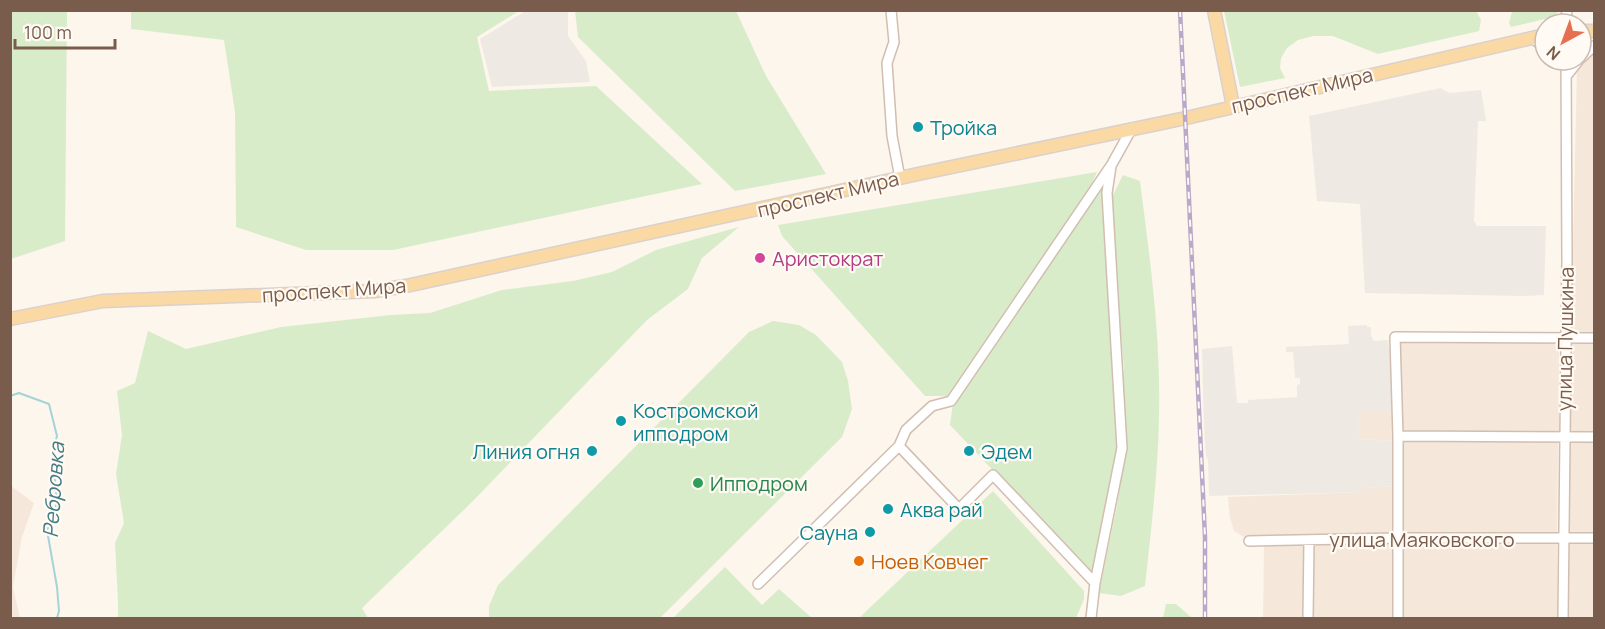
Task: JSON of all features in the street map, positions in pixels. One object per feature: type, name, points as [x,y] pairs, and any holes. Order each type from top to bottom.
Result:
[{"type":"main road","points":[[1214,10],[1233,106]]},
{"type":"main road","name":"проспект Мира","points":[[10,319],[103,301],[374,291],[417,284],[1186,118],[1531,37]]},
{"type":"street","points":[[891,10],[894,42],[887,63],[892,136],[900,178]]},
{"type":"street","name":"улица Пушкина","points":[[1563,618],[1568,74]]},
{"type":"street","points":[[758,584],[899,446],[906,430],[932,406],[951,401],[1112,164],[1132,128]]},
{"type":"street","points":[[1091,618],[1095,583],[1122,448],[1107,193],[1112,164]]},
{"type":"street","points":[[1398,618],[1398,436],[1395,337],[1594,338]]},
{"type":"street","points":[[1398,436],[1594,437]]},
{"type":"street","points":[[899,446],[959,509],[993,475],[1095,583]]},
{"type":"street","name":"улица Маяковского","points":[[1249,542],[1397,538],[1594,538]]},
{"type":"street","points":[[1308,618],[1309,540]]},
{"type":"shaded area","points":[[527,10],[568,11],[568,36],[586,61],[590,82],[492,87],[480,39]]},
{"type":"shaded area","points":[[1593,51],[1594,332],[1571,333],[1577,72],[1593,72]]},
{"type":"shaded area","points":[[1441,88],[1449,93],[1481,90],[1486,121],[1478,121],[1474,221],[1477,226],[1546,226],[1544,295],[1365,293],[1360,204],[1317,201],[1309,116]]},
{"type":"shaded area","points":[[1367,325],[1371,327],[1371,336],[1374,341],[1388,340],[1392,374],[1392,410],[1359,412],[1358,439],[1395,441],[1396,486],[1364,488],[1364,492],[1209,496],[1202,349],[1232,346],[1237,403],[1248,403],[1248,400],[1297,397],[1297,385],[1300,384],[1300,378],[1295,378],[1293,352],[1286,352],[1286,347],[1349,344],[1348,326]]},
{"type":"shaded area","points":[[1399,341],[1559,343],[1559,431],[1400,431]]},
{"type":"shaded area","points":[[1594,343],[1594,431],[1569,431],[1571,344]]},
{"type":"shaded area","points":[[1359,405],[1394,409],[1395,441],[1358,439]]},
{"type":"shaded area","points":[[1400,440],[1558,442],[1557,535],[1400,534]]},
{"type":"shaded area","points":[[1569,442],[1594,442],[1594,534],[1568,534]]},
{"type":"shaded area","points":[[10,485],[34,503],[22,537],[13,587],[20,618],[11,618]]},
{"type":"shaded area","points":[[1396,486],[1393,534],[1244,537],[1234,531],[1230,518],[1228,497],[1363,492],[1364,488]]},
{"type":"shaded area","points":[[1395,542],[1396,618],[1311,618],[1313,544]]},
{"type":"shaded area","points":[[1399,542],[1557,542],[1557,618],[1400,618]]},
{"type":"shaded area","points":[[1568,542],[1594,542],[1594,618],[1569,618]]},
{"type":"shaded area","points":[[1306,544],[1305,618],[1263,618],[1264,546]]},
{"type":"green space","points":[[131,10],[519,11],[477,37],[489,91],[596,86],[702,184],[393,250],[306,250],[236,227],[235,112],[224,40],[131,29]]},
{"type":"green space","points":[[1558,10],[1558,12],[1533,12],[1533,22],[1511,27],[1509,23],[1512,11]]},
{"type":"green space","points":[[10,11],[67,11],[65,241],[11,259]]},
{"type":"green space","points":[[575,11],[736,11],[766,76],[826,174],[735,191],[578,37]]},
{"type":"green space","points":[[1224,11],[1476,11],[1481,20],[1479,31],[1378,54],[1333,36],[1313,36],[1298,40],[1287,48],[1281,58],[1280,68],[1285,78],[1240,87]]},
{"type":"green space","points":[[1097,172],[1090,188],[948,396],[925,396],[782,236],[778,225]]},
{"type":"green space","points":[[1123,175],[1140,181],[1154,299],[1159,417],[1154,502],[1145,586],[1121,596],[1099,593],[1117,506],[1126,446],[1121,393],[1124,369],[1110,201]]},
{"type":"green space","points":[[1104,180],[1119,449],[1095,578],[950,425],[953,403]]},
{"type":"green space","points":[[739,227],[702,258],[688,289],[647,320],[472,502],[362,608],[368,618],[118,618],[115,543],[124,523],[116,474],[122,435],[117,391],[135,383],[148,331],[186,349],[281,327],[430,313],[502,290],[573,281],[612,272],[656,250]]},
{"type":"green space","name":"Ипподром","points":[[773,321],[799,325],[816,335],[842,362],[848,381],[852,409],[842,437],[660,618],[489,618],[489,606],[498,585],[749,332]]},
{"type":"green space","points":[[993,491],[1084,591],[1084,599],[1076,618],[859,618]]},
{"type":"green space","points":[[725,567],[762,605],[779,589],[812,618],[673,618]]},
{"type":"green space","points":[[1166,604],[1176,604],[1192,618],[1163,618]]},
{"type":"waterway","name":"Ребровка","points":[[10,396],[19,393],[49,404],[57,436],[52,454],[57,499],[54,517],[47,530],[57,587],[59,611],[57,618]]},
{"type":"railway","points":[[1180,10],[1205,537],[1205,618]]},
{"type":"place","name":"Тройка","points":[[918,127]]},
{"type":"place","name":"Аристократ","points":[[760,258]]},
{"type":"place","name":"Костромской ипподром","points":[[621,421]]},
{"type":"place","name":"Линия огня","points":[[592,451]]},
{"type":"place","name":"Эдем","points":[[969,451]]},
{"type":"place","name":"Ипподром","points":[[698,483]]},
{"type":"place","name":"Аква рай","points":[[888,509]]},
{"type":"place","name":"Сауна","points":[[870,532]]},
{"type":"place","name":"Ноев Ковчег","points":[[859,561]]}]
